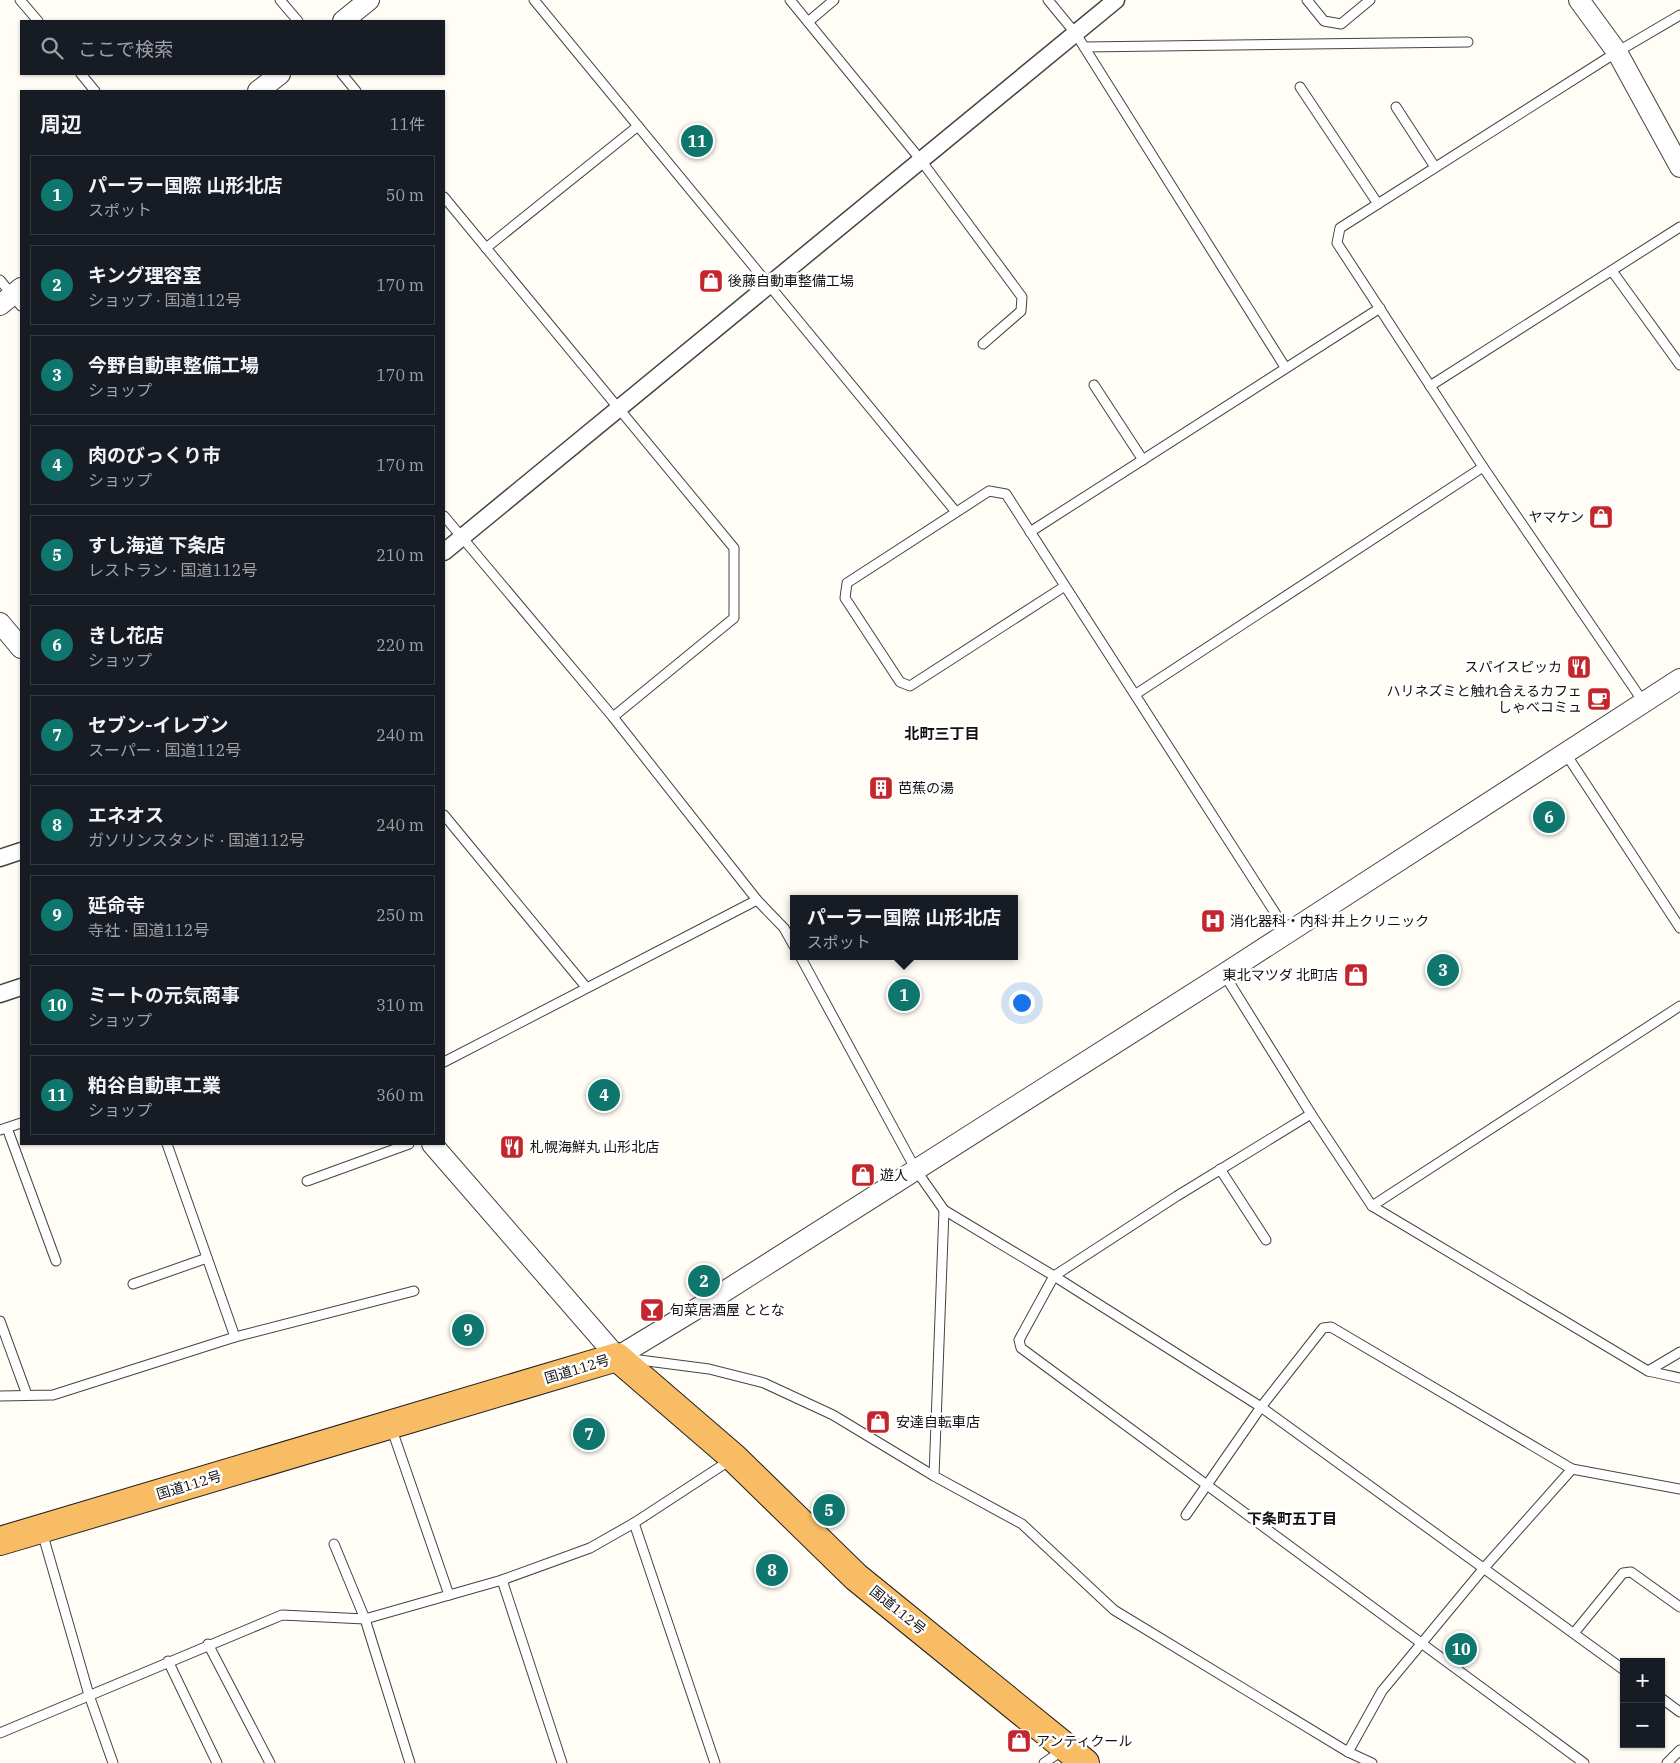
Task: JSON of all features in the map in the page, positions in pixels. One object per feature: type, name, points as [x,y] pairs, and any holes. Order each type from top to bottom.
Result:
[{"type":"highway","name":"国道112号","points":[[0,1542],[616,1357],[733,1457],[856,1577],[1064,1758]]},
{"type":"street","points":[[344,20],[369,0]]},
{"type":"street","points":[[445,551],[769,286],[920,159],[1080,40],[1116,0]]},
{"type":"street","points":[[1579,0],[1617,52],[1680,167]]},
{"type":"street","points":[[259,90],[279,75]]},
{"type":"street","points":[[0,623],[20,647]]},
{"type":"street","points":[[433,1145],[616,1357],[916,1170],[1224,974],[1680,679]]},
{"type":"street","points":[[0,858],[20,851]]},
{"type":"street","points":[[0,994],[20,987]]},
{"type":"lane","points":[[20,0],[37,20]]},
{"type":"lane","points":[[280,0],[297,20]]},
{"type":"lane","points":[[534,0],[956,512]]},
{"type":"lane","points":[[790,0],[920,159],[1022,297],[1021,311],[983,344]]},
{"type":"lane","points":[[808,22],[834,0]]},
{"type":"lane","points":[[1048,0],[1080,40],[1286,367]]},
{"type":"lane","points":[[1307,0],[1324,21],[1341,24],[1370,0]]},
{"type":"lane","points":[[1644,704],[1482,467],[1337,243],[1340,228],[1617,52],[1680,15]]},
{"type":"lane","points":[[1080,40],[1468,42]]},
{"type":"lane","points":[[82,75],[94,90]]},
{"type":"lane","points":[[343,75],[355,90]]},
{"type":"lane","points":[[1300,87],[1378,204]]},
{"type":"lane","points":[[1396,107],[1435,168]]},
{"type":"lane","points":[[486,248],[638,126]]},
{"type":"lane","points":[[445,198],[618,410],[734,548],[734,618],[612,717]]},
{"type":"lane","points":[[1430,386],[1680,227]]},
{"type":"lane","points":[[1612,271],[1680,365]]},
{"type":"lane","points":[[1030,532],[1380,308]]},
{"type":"lane","points":[[1094,385],[1143,460]]},
{"type":"lane","points":[[1136,694],[1482,467]]},
{"type":"lane","points":[[1065,586],[910,686],[900,682],[845,598],[847,583],[956,512],[989,491],[1006,494],[1288,933]]},
{"type":"lane","points":[[445,517],[612,717],[757,900],[784,928],[790,939]]},
{"type":"lane","points":[[1566,754],[1680,928]]},
{"type":"lane","points":[[445,816],[586,987]]},
{"type":"lane","points":[[445,1061],[757,900]]},
{"type":"lane","points":[[802,960],[916,1170],[944,1210],[1054,1276],[1261,1407],[1620,1667]]},
{"type":"lane","points":[[1224,974],[1311,1114],[1372,1206],[1648,1372],[1680,1378]]},
{"type":"lane","points":[[1372,1206],[1680,1006]]},
{"type":"lane","points":[[1311,1114],[1220,1169],[1054,1276],[1019,1340],[1021,1348],[1584,1763]]},
{"type":"lane","points":[[20,1123],[4,1129],[56,1261]]},
{"type":"lane","points":[[167,1145],[235,1337]]},
{"type":"lane","points":[[307,1181],[407,1145]]},
{"type":"lane","points":[[1220,1169],[1266,1240]]},
{"type":"lane","points":[[934,1476],[944,1210]]},
{"type":"lane","points":[[133,1284],[207,1258]]},
{"type":"lane","points":[[0,1396],[53,1394],[235,1337],[414,1291]]},
{"type":"lane","points":[[0,1321],[27,1395]]},
{"type":"lane","points":[[1186,1515],[1208,1486],[1261,1407],[1323,1328],[1331,1327],[1572,1469],[1680,1488]]},
{"type":"lane","points":[[1648,1372],[1680,1352]]},
{"type":"lane","points":[[616,1357],[709,1368],[764,1383],[833,1415],[934,1476],[1022,1524],[1114,1610],[1348,1752],[1372,1763]]},
{"type":"lane","points":[[390,1425],[449,1595]]},
{"type":"lane","points":[[0,1732],[208,1644],[282,1615],[365,1619],[502,1580],[590,1548],[634,1523],[733,1457]]},
{"type":"lane","points":[[1348,1752],[1382,1691],[1484,1568],[1572,1469]]},
{"type":"lane","points":[[634,1523],[715,1763]]},
{"type":"lane","points":[[41,1529],[89,1695],[113,1763]]},
{"type":"lane","points":[[334,1544],[365,1619],[410,1763]]},
{"type":"lane","points":[[1574,1634],[1623,1573],[1631,1572],[1680,1607]]},
{"type":"lane","points":[[502,1580],[562,1763]]},
{"type":"lane","points":[[208,1644],[270,1763]]},
{"type":"lane","points":[[168,1661],[217,1763]]},
{"type":"lane","points":[[1665,1701],[1680,1712]]},
{"type":"lane","points":[[1667,1763],[1680,1750]]},
{"type":"place","name":"粕谷自動車工業","points":[[697,141]]},
{"type":"place","name":"後藤自動車整備工場","points":[[711,281]]},
{"type":"place","name":"ヤマケン","points":[[1601,517]]},
{"type":"place","name":"スパイスピッカ","points":[[1579,667]]},
{"type":"place","name":"ハリネズミと触れ合えるカフェ しゃべコミュ","points":[[1599,699]]},
{"type":"place","name":"芭蕉の湯","points":[[881,788]]},
{"type":"place","name":"きし花店","points":[[1549,817]]},
{"type":"place","name":"消化器科・内科 井上クリニック","points":[[1213,921]]},
{"type":"place","name":"今野自動車整備工場","points":[[1443,970]]},
{"type":"place","name":"東北マツダ 北町店","points":[[1356,975]]},
{"type":"place","name":"パーラー国際 山形北店","points":[[904,995]]},
{"type":"place","name":"肉のびっくり市","points":[[604,1095]]},
{"type":"place","name":"札幌海鮮丸 山形北店","points":[[512,1147]]},
{"type":"place","name":"遊人","points":[[863,1175]]},
{"type":"place","name":"キング理容室","points":[[704,1281]]},
{"type":"place","name":"旬菜居酒屋 ととな","points":[[652,1310]]},
{"type":"place","name":"延命寺","points":[[468,1330]]},
{"type":"place","name":"安達自転車店","points":[[878,1422]]},
{"type":"place","name":"セブン-イレブン","points":[[589,1434]]},
{"type":"place","name":"すし海道 下条店","points":[[829,1510]]},
{"type":"place","name":"エネオス","points":[[772,1570]]},
{"type":"place","name":"ミートの元気商事","points":[[1461,1649]]},
{"type":"place","name":"アンティクール","points":[[1019,1741]]},
{"type":"district","name":"北町三丁目","points":[[942,733]]},
{"type":"district","name":"下条町五丁目","points":[[1292,1518]]}]
